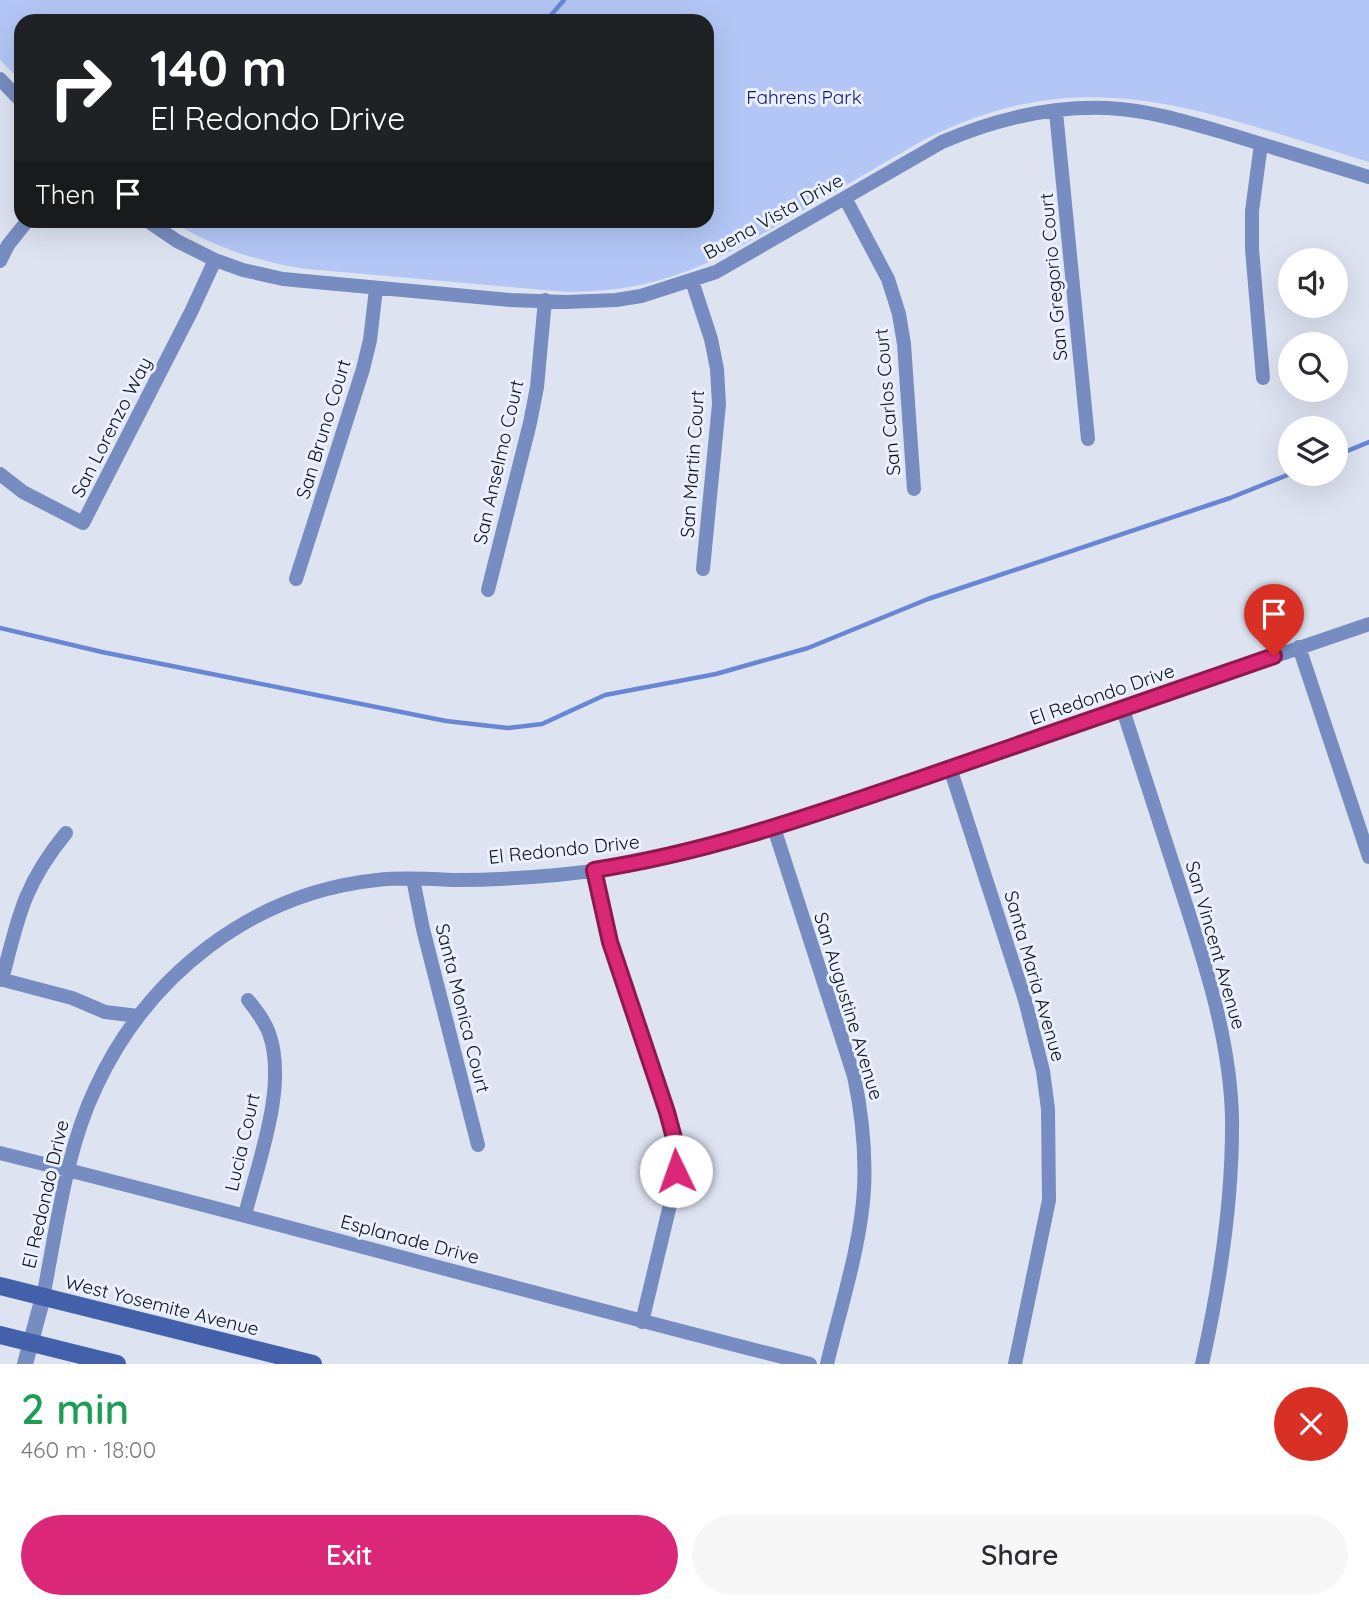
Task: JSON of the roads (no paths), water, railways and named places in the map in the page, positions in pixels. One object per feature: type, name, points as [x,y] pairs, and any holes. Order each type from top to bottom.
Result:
[{"type":"main road","name":"West Yosemite Avenue","points":[[0,1286],[313,1364]]},
{"type":"main road","points":[[0,1335],[117,1364]]},
{"type":"street","points":[[0,79],[14,94]]},
{"type":"street","name":"Buena Vista Drive","points":[[158,228],[215,260],[283,279],[376,289],[576,302],[641,296],[692,281],[748,255],[925,151],[968,130],[1012,117],[1089,108],[1142,112],[1178,119],[1369,177]]},
{"type":"street","name":"San Gregorio Court","points":[[1056,112],[1088,439]]},
{"type":"street","points":[[1261,144],[1251,211],[1263,378]]},
{"type":"street","name":"San Carlos Court","points":[[845,198],[888,279],[899,314],[904,344],[914,489]]},
{"type":"street","points":[[0,261],[22,228]]},
{"type":"street","name":"San Lorenzo Way","points":[[0,474],[23,492],[83,523],[191,313],[215,260]]},
{"type":"street","name":"San Martin Court","points":[[692,281],[717,369],[719,404],[703,569]]},
{"type":"street","name":"San Bruno Court","points":[[296,579],[363,369],[370,340],[376,289]]},
{"type":"street","name":"San Anselmo Court","points":[[488,590],[530,423],[537,387],[545,300]]},
{"type":"street","name":"El Redondo Drive","points":[[25,1364],[43,1297],[68,1170],[81,1124],[95,1088],[113,1054],[138,1016],[162,987],[215,941],[266,911],[288,901],[340,886],[382,880],[491,879],[594,870],[642,863],[707,848],[774,828],[1369,624]]},
{"type":"street","points":[[1299,647],[1365,826],[1369,857]]},
{"type":"street","name":"San Vincent Avenue","points":[[1123,709],[1208,974],[1224,1044],[1232,1117],[1227,1209],[1216,1302],[1202,1364]]},
{"type":"street","name":"Santa Maria Avenue","points":[[950,768],[1025,1000],[1043,1071],[1048,1109],[1049,1200],[1015,1364]]},
{"type":"street","name":"San Augustine Avenue","points":[[774,828],[854,1076],[862,1114],[864,1192],[858,1230],[827,1364]]},
{"type":"street","points":[[66,833],[46,857],[32,881],[20,908],[1,979],[72,998],[105,1012],[138,1016]]},
{"type":"street","points":[[594,870],[610,942],[674,1138],[674,1188],[642,1322]]},
{"type":"street","name":"Santa Monica Court","points":[[413,879],[423,929],[478,1145]]},
{"type":"street","name":"Lucia Court","points":[[244,1215],[268,1123],[274,1072],[272,1044],[268,1032],[248,1000]]},
{"type":"street","name":"Esplanade Drive","points":[[0,1153],[810,1364]]},
{"type":"waterway","points":[[552,14],[564,0]]},
{"type":"waterway","points":[[1348,451],[1369,442]]},
{"type":"waterway","points":[[0,628],[102,652],[446,721],[508,728],[542,724],[605,695],[716,674],[808,648],[928,599],[1230,498],[1278,479]]},
{"type":"park label","name":"Fahrens Park","points":[[804,97]]}]
